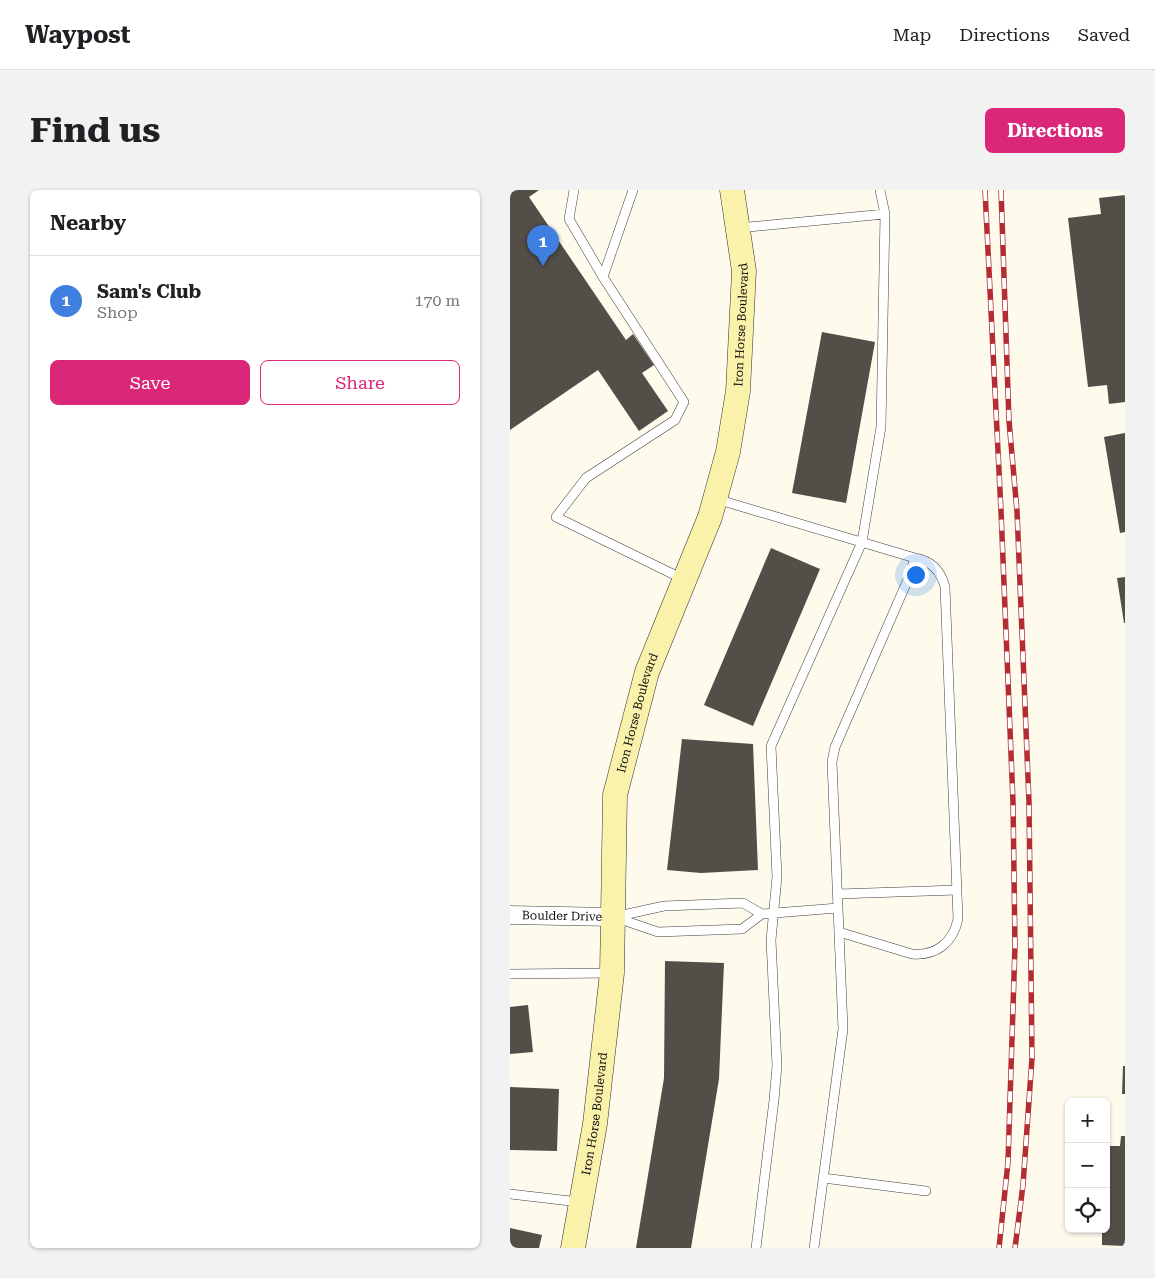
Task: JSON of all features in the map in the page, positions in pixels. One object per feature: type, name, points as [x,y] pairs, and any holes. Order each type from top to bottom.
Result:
[{"type":"street","name":"Iron Horse Boulevard","points":[[573,1248],[595,1124],[612,973],[615,795],[647,672],[716,498],[728,452],[738,390],[744,271],[732,190]]},
{"type":"street","name":"Boulder Drive","points":[[510,914],[614,917]]},
{"type":"lane","points":[[574,190],[569,219],[603,277],[684,402],[675,420],[586,478],[556,517],[684,580]]},
{"type":"lane","points":[[603,277],[633,190]]},
{"type":"lane","points":[[756,1248],[774,1100],[776,1066],[771,940],[777,877],[771,746],[862,542],[881,427],[885,214],[880,190]]},
{"type":"lane","points":[[738,228],[885,214]]},
{"type":"lane","points":[[716,498],[927,562],[943,578],[946,587],[958,919],[953,934],[942,946],[928,954],[912,954],[839,932]]},
{"type":"lane","points":[[814,1248],[843,1029],[832,762],[835,747],[909,577],[915,558]]},
{"type":"lane","points":[[838,894],[957,890]]},
{"type":"lane","points":[[614,917],[664,906],[743,903],[762,914]]},
{"type":"lane","points":[[614,917],[658,932],[742,929],[762,914],[838,908]]},
{"type":"lane","points":[[510,974],[612,973]]},
{"type":"lane","points":[[823,1178],[926,1191]]},
{"type":"lane","points":[[510,1194],[582,1202]]},
{"type":"building","points":[[510,190],[539,190],[529,197],[626,340],[633,334],[654,365],[642,373],[668,411],[639,431],[598,370],[510,430]]},
{"type":"building","points":[[1125,195],[1125,402],[1109,404],[1107,385],[1088,387],[1068,218],[1101,214],[1099,198]]},
{"type":"building","points":[[822,332],[875,342],[846,503],[792,493]]},
{"type":"building","points":[[1125,433],[1125,532],[1120,533],[1104,437]]},
{"type":"building","points":[[771,548],[820,569],[753,726],[704,705]]},
{"type":"building","points":[[1125,577],[1125,623],[1124,623],[1117,578]]},
{"type":"building","points":[[682,739],[753,744],[758,870],[701,873],[667,870]]},
{"type":"building","points":[[665,961],[724,963],[719,1079],[691,1248],[636,1248],[664,1078]]},
{"type":"building","points":[[528,1005],[533,1052],[510,1054],[510,1007]]},
{"type":"building","points":[[1123,1066],[1125,1066],[1125,1094],[1122,1094]]},
{"type":"building","points":[[510,1087],[559,1089],[557,1151],[510,1150]]},
{"type":"building","points":[[1121,1136],[1125,1136],[1125,1246],[1102,1245],[1102,1233],[1110,1233],[1110,1146],[1120,1146]]},
{"type":"building","points":[[510,1228],[542,1235],[539,1248],[510,1248]]},
{"type":"railway","points":[[985,190],[1013,802],[1015,946],[1008,1162],[999,1248]]},
{"type":"railway","points":[[1001,190],[1009,421],[1017,511],[1029,802],[1032,1058],[1023,1185],[1015,1248]]},
{"type":"place","name":"Sam's Club","points":[[543,266]]}]
